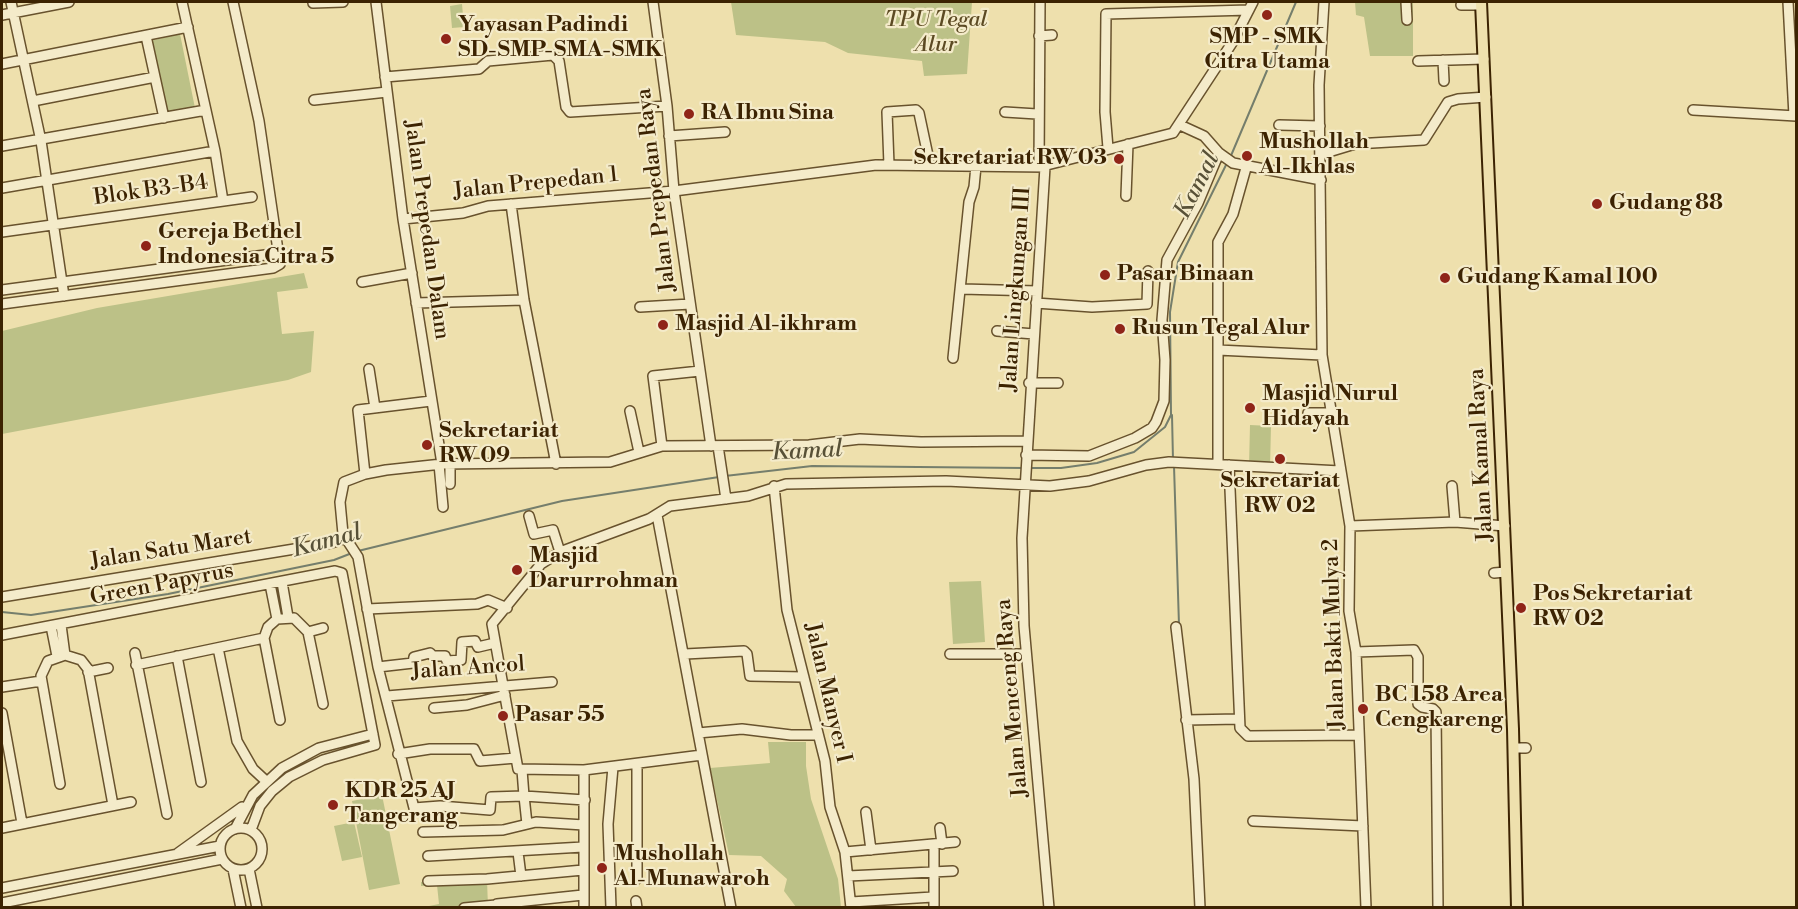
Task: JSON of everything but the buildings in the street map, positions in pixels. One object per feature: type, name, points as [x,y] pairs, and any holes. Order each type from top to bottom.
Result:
[{"type":"main road","name":"Jalan Kamal Raya","points":[[1481,3],[1514,748],[1517,908]]},
{"type":"street","points":[[12,2],[41,141],[64,297]]},
{"type":"street","points":[[2,15],[69,2]]},
{"type":"street","points":[[182,2],[215,151],[223,201]]},
{"type":"street","points":[[2,304],[273,268],[280,264],[259,122],[233,2]]},
{"type":"street","points":[[313,3],[343,2]]},
{"type":"street","name":"Jalan Prepedan Dalam","points":[[375,2],[403,219],[431,401],[444,464]]},
{"type":"street","name":"Jalan Prepedan Raya","points":[[653,2],[667,105],[674,191],[690,304],[700,371],[726,499]]},
{"type":"street","points":[[1040,2],[1037,114],[1042,167]]},
{"type":"street","points":[[1125,2],[1125,14]]},
{"type":"street","name":"Jalan Bakti Mulya 2","points":[[1324,2],[1319,85],[1322,154],[1322,356],[1350,526],[1349,611],[1356,652],[1366,908]]},
{"type":"street","points":[[1406,2],[1407,20]]},
{"type":"street","points":[[1693,110],[1795,116],[1788,2]]},
{"type":"street","points":[[1461,5],[1481,3]]},
{"type":"street","points":[[1108,148],[1105,112],[1106,13],[1125,14],[1251,6]]},
{"type":"street","name":"Jalan Lingkungan III","points":[[1024,480],[1037,291],[1042,167],[1108,148],[1173,133],[1232,43],[1251,6]]},
{"type":"street","points":[[2,64],[188,27]]},
{"type":"street","points":[[1039,36],[1052,35]]},
{"type":"street","points":[[146,36],[164,118]]},
{"type":"street","points":[[385,77],[479,69],[488,61],[553,55],[558,58],[561,65],[567,109],[570,112],[667,105]]},
{"type":"street","points":[[1418,61],[1484,59]]},
{"type":"street","points":[[1443,60],[1444,81]]},
{"type":"street","points":[[33,101],[155,77]]},
{"type":"street","points":[[314,100],[387,92]]},
{"type":"street","points":[[1322,154],[1355,144],[1424,141],[1448,102],[1486,97]]},
{"type":"street","points":[[2,146],[41,141],[206,110]]},
{"type":"street","points":[[889,165],[886,114],[916,110],[919,113],[930,165]]},
{"type":"street","points":[[1005,112],[1037,114]]},
{"type":"street","points":[[1180,124],[1204,136],[1220,154],[1233,163],[1246,168],[1321,180]]},
{"type":"street","points":[[1279,124],[1320,126]]},
{"type":"street","points":[[669,136],[725,132]]},
{"type":"street","points":[[1126,196],[1128,144]]},
{"type":"street","points":[[2,188],[48,182],[215,151]]},
{"type":"street","points":[[1026,458],[1089,456],[1135,438],[1156,422],[1164,401],[1165,360],[1162,320],[1167,260],[1198,203],[1220,154]]},
{"type":"street","name":"Jalan Prepedan 1","points":[[403,219],[511,204],[674,191],[876,165],[1042,167]]},
{"type":"street","points":[[953,358],[962,289],[969,202],[974,187],[976,166]]},
{"type":"street","points":[[1218,464],[1218,242],[1233,214],[1246,168]]},
{"type":"street","name":"Blok B3-B4","points":[[2,232],[252,197]]},
{"type":"street","points":[[511,204],[524,300],[556,464]]},
{"type":"street","points":[[2,290],[280,253]]},
{"type":"street","points":[[1036,303],[1083,306],[1142,304],[1148,271]]},
{"type":"street","points":[[362,282],[412,273]]},
{"type":"street","points":[[962,289],[1037,291]]},
{"type":"street","points":[[417,303],[524,300]]},
{"type":"street","points":[[640,307],[690,304]]},
{"type":"street","points":[[997,332],[1034,334]]},
{"type":"street","points":[[1218,350],[1322,356]]},
{"type":"street","points":[[369,369],[375,408]]},
{"type":"street","points":[[662,446],[653,376],[700,371]]},
{"type":"street","points":[[1029,383],[1058,383]]},
{"type":"street","points":[[365,474],[358,410],[431,401]]},
{"type":"street","points":[[630,411],[639,452]]},
{"type":"street","points":[[1308,413],[1330,413]]},
{"type":"street","points":[[585,800],[524,796],[491,797],[490,810],[440,806],[414,808],[398,754],[387,696],[378,667],[358,557],[342,534],[341,490],[345,482],[365,474],[444,464],[610,462],[662,446],[809,445],[860,439],[921,442],[1026,441]]},
{"type":"street","points":[[702,755],[584,770],[518,769],[492,624],[541,564],[560,552],[657,515],[678,504],[754,494],[774,486],[800,482],[1024,480],[1069,485],[1169,462],[1340,471]]},
{"type":"street","points":[[444,464],[450,484]]},
{"type":"street","points":[[443,507],[444,464]]},
{"type":"street","points":[[1229,465],[1241,730],[1248,736],[1359,735]]},
{"type":"street","name":"Jalan Menceng Raya","points":[[1024,480],[1022,538],[1026,654],[1049,908]]},
{"type":"street","name":"Jalan Manyer I","points":[[774,486],[787,610],[825,761],[830,807],[845,852],[851,905]]},
{"type":"street","points":[[1452,486],[1455,522]]},
{"type":"street","points":[[657,515],[731,908]]},
{"type":"street","points":[[528,516],[534,534],[553,530],[560,552]]},
{"type":"street","points":[[1350,526],[1455,522],[1505,526]]},
{"type":"street","name":"Jalan Satu Maret","points":[[2,597],[331,543],[340,540],[342,534]]},
{"type":"street","name":"Green Papyrus","points":[[2,634],[335,572],[345,576],[373,734]]},
{"type":"street","points":[[1494,573],[1506,572]]},
{"type":"street","points":[[282,582],[288,617]]},
{"type":"street","points":[[270,584],[277,619]]},
{"type":"street","points":[[367,609],[477,604],[488,600],[507,608]]},
{"type":"street","points":[[280,720],[264,638],[268,627],[277,619],[288,617],[300,621],[308,632],[323,704]]},
{"type":"street","points":[[56,625],[61,655]]},
{"type":"street","points":[[1176,627],[1189,720],[1200,908]]},
{"type":"street","points":[[308,632],[323,628]]},
{"type":"street","points":[[136,665],[264,638]]},
{"type":"street","points":[[378,667],[413,663],[414,657],[430,653],[433,656],[445,656],[447,661],[461,660],[462,642],[475,641],[478,647],[495,643]]},
{"type":"street","points":[[218,648],[241,750],[253,769],[268,779]]},
{"type":"street","points":[[1356,652],[1416,650],[1418,704],[1436,712],[1438,908]]},
{"type":"street","points":[[685,654],[744,651],[747,654],[748,674],[752,677],[804,677]]},
{"type":"street","points":[[135,653],[167,814]]},
{"type":"street","points":[[950,654],[1026,654]]},
{"type":"street","points":[[60,784],[41,681],[44,666],[61,655],[81,660],[88,672],[113,805]]},
{"type":"street","points":[[177,656],[201,782]]},
{"type":"street","points":[[88,672],[108,668]]},
{"type":"street","points":[[2,687],[41,681]]},
{"type":"street","name":"Jalan Ancol","points":[[387,696],[504,691],[552,682]]},
{"type":"street","points":[[434,708],[467,705],[504,691]]},
{"type":"street","points":[[2,713],[22,823]]},
{"type":"street","points":[[1189,720],[1239,719]]},
{"type":"street","points":[[698,733],[742,729],[791,735],[818,735]]},
{"type":"street","points":[[174,856],[249,801],[268,779],[298,758],[319,748],[373,734],[375,745],[323,760],[290,777],[272,791],[260,806],[251,830]]},
{"type":"street","points":[[1514,748],[1526,748]]},
{"type":"street","points":[[398,754],[429,749],[474,749],[480,761],[516,758]]},
{"type":"street","points":[[637,764],[638,879]]},
{"type":"street","points":[[611,908],[608,824],[613,767]]},
{"type":"street","points":[[522,770],[527,824]]},
{"type":"street","points":[[584,770],[584,908]]},
{"type":"street","points":[[241,908],[233,869],[222,859],[220,846],[224,836],[235,829],[249,801]]},
{"type":"street","points":[[2,828],[131,802]]},
{"type":"street","points":[[480,830],[481,810]]},
{"type":"street","points":[[866,812],[871,850]]},
{"type":"street","points":[[1253,822],[1363,826]]},
{"type":"street","points":[[423,832],[503,830],[527,824],[584,825]]},
{"type":"street","points":[[934,908],[933,872],[940,828]]},
{"type":"street","points":[[233,869],[249,869],[259,861],[262,850],[259,837],[251,830],[235,829]]},
{"type":"street","points":[[845,852],[955,842]]},
{"type":"street","points":[[2,888],[220,846]]},
{"type":"street","points":[[428,856],[583,848]]},
{"type":"street","points":[[518,852],[521,876]]},
{"type":"street","points":[[2,903],[222,859]]},
{"type":"street","points":[[249,869],[257,908]]},
{"type":"street","points":[[428,880],[521,876],[583,870]]},
{"type":"street","points":[[848,876],[953,871]]},
{"type":"street","points":[[464,908],[583,895]]},
{"type":"street","points":[[851,905],[933,897]]},
{"type":"green space","name":"TPU Tegal Alur","points":[[731,2],[972,2],[967,74],[924,76],[922,61],[848,53],[825,42],[736,35]]},
{"type":"green space","points":[[1355,2],[1413,2],[1413,56],[1370,56],[1364,17],[1356,15]]},
{"type":"green space","points":[[462,4],[464,27],[452,28],[450,6]]},
{"type":"green space","points":[[180,34],[196,113],[168,120],[150,41]]},
{"type":"green space","points":[[304,273],[308,288],[277,292],[282,334],[314,331],[311,372],[288,380],[2,434],[2,331],[97,308]]},
{"type":"green space","points":[[1250,425],[1271,426],[1270,468],[1249,467]]},
{"type":"green space","points":[[981,581],[985,642],[953,644],[949,582]]},
{"type":"green space","points":[[768,742],[806,742],[806,766],[811,799],[838,879],[841,907],[796,907],[784,891],[787,879],[761,856],[729,855],[710,768],[770,763]]},
{"type":"green space","points":[[382,795],[400,884],[369,890],[352,801]]},
{"type":"green space","points":[[354,822],[362,857],[342,861],[334,826]]},
{"type":"green space","points":[[487,880],[488,907],[424,907],[439,904],[437,885],[421,886],[421,882]]},
{"type":"waterway","name":"Kamal","points":[[1230,158],[1296,2]]},
{"type":"waterway","name":"Kamal","points":[[1030,468],[1061,468],[1097,463],[1134,452],[1165,427],[1171,415],[1170,312],[1178,262],[1227,163]]},
{"type":"waterway","points":[[1172,415],[1173,460]]},
{"type":"waterway","name":"Kamal","points":[[725,476],[812,466],[1024,468]]},
{"type":"waterway","points":[[1174,466],[1179,625]]},
{"type":"waterway","name":"Kamal","points":[[358,551],[562,501],[719,477]]},
{"type":"waterway","name":"Kamal","points":[[2,612],[31,615],[168,594],[334,560],[352,553]]},
{"type":"place","name":"SMP - SMK Citra Utama","points":[[1267,15]]},
{"type":"place","name":"Yayasan Padindi SD-SMP-SMA-SMK","points":[[446,39]]},
{"type":"place","name":"RA Ibnu Sina","points":[[689,114]]},
{"type":"place","name":"Mushollah Al-Ikhlas","points":[[1247,156]]},
{"type":"place","name":"Sekretariat RW 03","points":[[1119,159]]},
{"type":"place","name":"Gudang 88","points":[[1597,204]]},
{"type":"place","name":"Gereja Bethel Indonesia Citra 5","points":[[146,246]]},
{"type":"place","name":"Pasar Binaan","points":[[1105,275]]},
{"type":"place","name":"Gudang Kamal 100","points":[[1445,278]]},
{"type":"place","name":"Masjid Al-ikhram","points":[[663,325]]},
{"type":"place","name":"Rusun Tegal Alur","points":[[1120,329]]},
{"type":"place","name":"Masjid Nurul Hidayah","points":[[1250,408]]},
{"type":"place","name":"Sekretariat RW 09","points":[[427,445]]},
{"type":"place","name":"Sekretariat RW 02","points":[[1280,459]]},
{"type":"place","name":"Masjid Darurrohman","points":[[517,570]]},
{"type":"place","name":"Pos Sekretariat RW 02","points":[[1521,608]]},
{"type":"place","name":"BC 158 Area Cengkareng","points":[[1363,709]]},
{"type":"place","name":"Pasar 55","points":[[503,716]]},
{"type":"place","name":"KDR 25 AJ Tangerang","points":[[333,805]]},
{"type":"place","name":"Mushollah Al-Munawaroh","points":[[602,868]]}]
